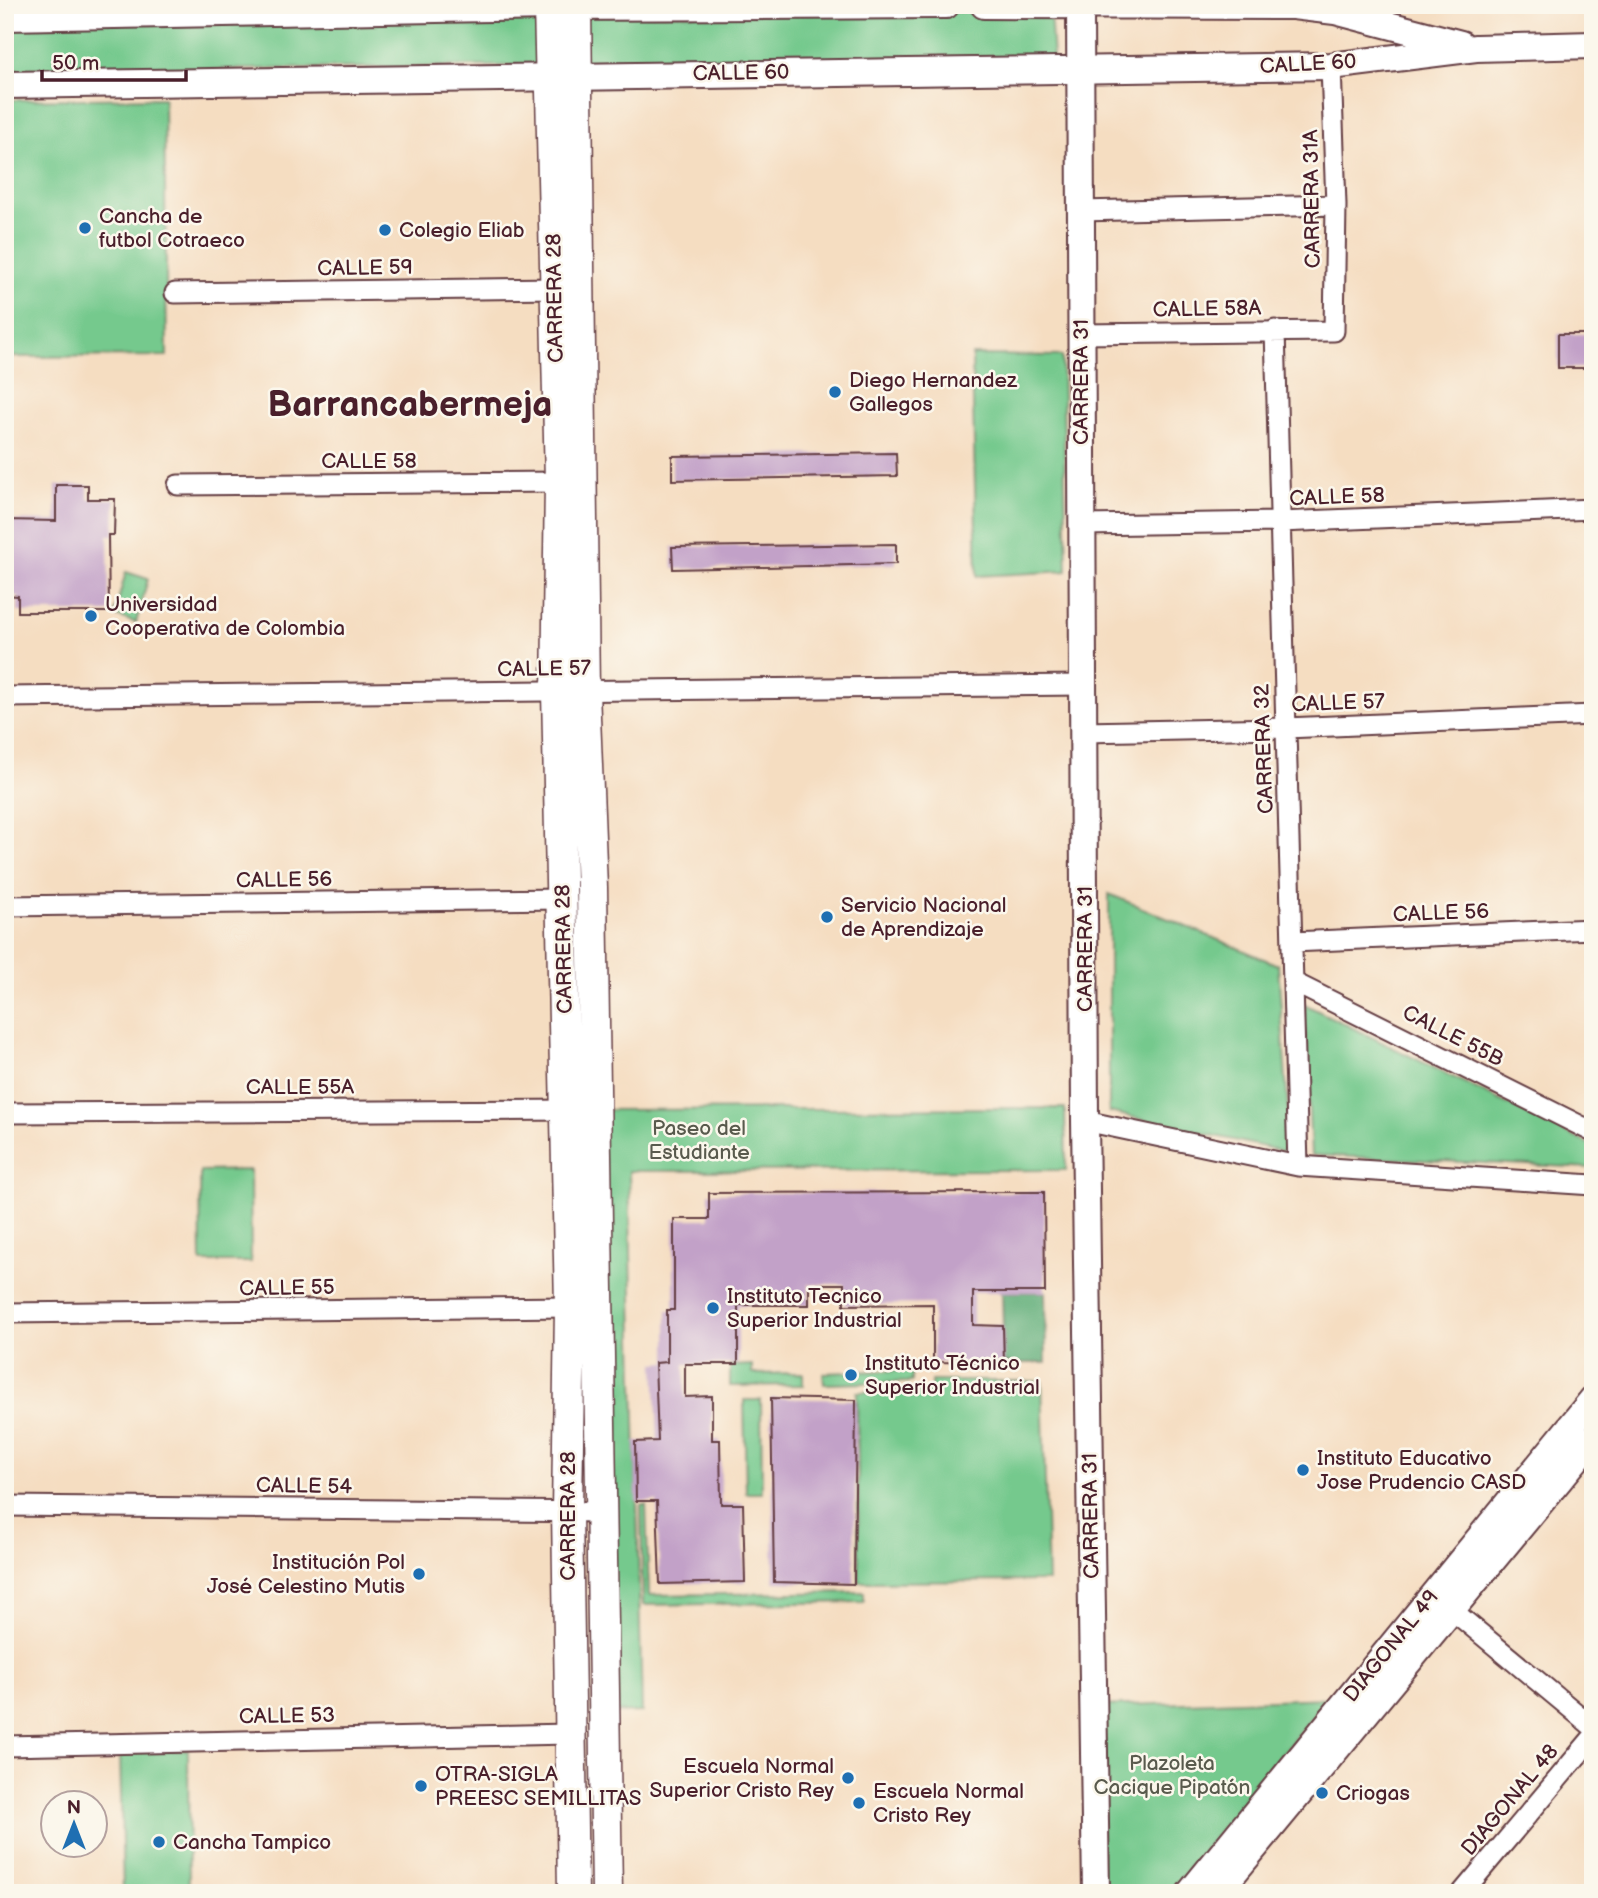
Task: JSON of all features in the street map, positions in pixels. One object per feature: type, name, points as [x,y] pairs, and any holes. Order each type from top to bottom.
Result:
[{"type":"main road","name":"CARRERA 28","points":[[562,6],[579,75],[571,692],[563,899],[570,1307],[567,1511],[573,1893]]},
{"type":"main road","name":"CARRERA 28","points":[[562,6],[549,75],[560,482],[571,692],[592,887],[607,1893]]},
{"type":"street","points":[[5,17],[562,6],[946,5]]},
{"type":"street","name":"CALLE 60","points":[[984,5],[1293,6],[1335,12],[1476,48]]},
{"type":"street","name":"CARRERA 31","points":[[1080,6],[1085,1122],[1096,1893]]},
{"type":"street","name":"CALLE 60","points":[[5,85],[549,75],[1331,66],[1476,48],[1593,45]]},
{"type":"street","name":"CARRERA 31A","points":[[1331,66],[1336,205],[1334,331]]},
{"type":"street","points":[[1081,211],[1336,205]]},
{"type":"street","name":"CALLE 59","points":[[175,293],[555,288]]},
{"type":"street","name":"CARRERA 32","points":[[1275,330],[1298,1167]]},
{"type":"street","name":"CALLE 58A","points":[[1081,334],[1334,331]]},
{"type":"street","name":"CALLE 58","points":[[178,485],[560,482]]},
{"type":"street","name":"CALLE 58","points":[[1083,525],[1280,522],[1593,509]]},
{"type":"street","name":"CALLE 57","points":[[5,697],[1084,685]]},
{"type":"street","name":"CALLE 57","points":[[1084,732],[1286,728],[1593,715]]},
{"type":"street","name":"CALLE 56","points":[[5,906],[563,899]]},
{"type":"street","name":"CALLE 56","points":[[1292,942],[1593,929]]},
{"type":"street","name":"CALLE 55B","points":[[1293,982],[1593,1132]]},
{"type":"street","name":"CALLE 55A","points":[[5,1113],[596,1110]]},
{"type":"street","points":[[1085,1122],[1298,1167],[1593,1185]]},
{"type":"street","name":"CALLE 55","points":[[5,1313],[570,1307]]},
{"type":"street","name":"DIAGONAL 49","points":[[1199,1892],[1593,1399]]},
{"type":"street","name":"DIAGONAL 49","points":[[1199,1892],[1452,1610],[1593,1439]]},
{"type":"street","name":"CALLE 54","points":[[5,1506],[603,1512]]},
{"type":"street","points":[[1452,1610],[1593,1727]]},
{"type":"street","name":"CALLE 53","points":[[5,1745],[569,1734]]},
{"type":"street","name":"DIAGONAL 48","points":[[1462,1893],[1593,1737]]},
{"type":"green space","points":[[1050,10],[1053,59],[5,72],[5,22]]},
{"type":"green space","name":"Cancha de futbol Cotraeco","points":[[164,98],[167,356],[5,357],[5,100]]},
{"type":"green space","points":[[972,355],[1062,356],[1067,571],[977,576]]},
{"type":"green space","points":[[126,572],[148,579],[136,623],[114,615]]},
{"type":"green space","points":[[1109,894],[1278,965],[1291,1153],[1109,1112]]},
{"type":"green space","points":[[1304,1004],[1593,1146],[1593,1168],[1311,1155]]},
{"type":"green space","name":"Paseo del Estudiante","points":[[1065,1108],[1066,1170],[629,1171],[642,1712],[605,1713],[596,1110]]},
{"type":"green space","points":[[250,1170],[251,1262],[201,1262],[200,1171]]},
{"type":"green space","points":[[1002,1292],[1045,1292],[1046,1363],[1004,1363]]},
{"type":"green space","points":[[752,1365],[752,1374],[803,1373],[803,1385],[730,1386],[730,1366]]},
{"type":"green space","points":[[912,1370],[912,1382],[824,1384],[823,1373]]},
{"type":"green space","points":[[931,1381],[1042,1381],[1048,1581],[859,1582],[857,1392],[931,1391]]},
{"type":"green space","points":[[744,1400],[761,1400],[762,1493],[746,1493]]},
{"type":"green space","points":[[641,1505],[646,1505],[649,1595],[864,1592],[864,1602],[643,1605]]},
{"type":"green space","name":"Plazoleta Cacique Pipatón","points":[[1328,1698],[1169,1893],[1100,1893],[1100,1706]]},
{"type":"green space","name":"Cancha Tampico","points":[[188,1750],[189,1893],[123,1893],[120,1752]]},
{"type":"building","points":[[1558,334],[1593,334],[1593,368],[1558,368]]},
{"type":"building","points":[[896,453],[897,476],[672,480],[672,456]]},
{"type":"building","points":[[56,485],[88,485],[88,499],[115,499],[114,535],[108,535],[109,612],[18,612],[18,596],[5,595],[5,520],[56,521]]},
{"type":"building","points":[[896,544],[896,564],[673,569],[672,547]]},
{"type":"building","name":"Instituto Tecnico Superior Industrial","points":[[1044,1192],[1045,1292],[973,1292],[973,1325],[1003,1326],[1004,1363],[933,1362],[933,1304],[844,1305],[844,1284],[809,1284],[809,1305],[738,1305],[738,1364],[685,1364],[685,1397],[712,1396],[712,1440],[720,1440],[721,1504],[743,1504],[745,1582],[660,1584],[657,1501],[636,1501],[635,1442],[658,1441],[655,1363],[667,1362],[667,1310],[674,1310],[674,1219],[709,1219],[709,1193]]},
{"type":"building","points":[[771,1398],[856,1400],[854,1584],[774,1582]]},
{"type":"place","name":"Cancha de futbol Cotraeco","points":[[85,228]]},
{"type":"place","name":"Colegio Eliab","points":[[385,230]]},
{"type":"place","name":"Diego Hernandez Gallegos","points":[[835,392]]},
{"type":"place","name":"Universidad Cooperativa de Colombia","points":[[91,616]]},
{"type":"place","name":"Servicio Nacional de Aprendizaje","points":[[827,917]]},
{"type":"place","name":"Instituto Tecnico Superior Industrial","points":[[713,1308]]},
{"type":"place","name":"Instituto Técnico Superior Industrial","points":[[851,1375]]},
{"type":"place","name":"Instituto Educativo Jose Prudencio CASD","points":[[1303,1470]]},
{"type":"place","name":"Institución Pol José Celestino Mutis","points":[[419,1574]]},
{"type":"place","name":"Escuela Normal Superior Cristo Rey","points":[[848,1778]]},
{"type":"place","name":"OTRA-SIGLA PREESC SEMILLITAS","points":[[421,1786]]},
{"type":"place","name":"Criogas","points":[[1322,1793]]},
{"type":"place","name":"Escuela Normal Cristo Rey","points":[[859,1803]]},
{"type":"place","name":"Cancha Tampico","points":[[159,1842]]},
{"type":"district","name":"Barrancabermeja","points":[[410,405]]}]
